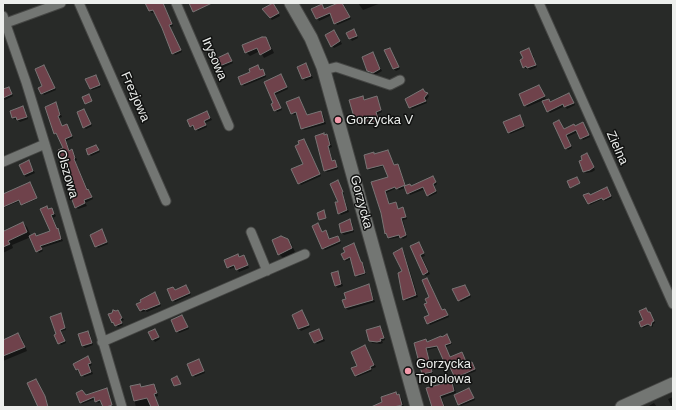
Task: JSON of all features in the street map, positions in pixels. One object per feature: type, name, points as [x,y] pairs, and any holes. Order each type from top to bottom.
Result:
[{"type":"street","points":[[4,20],[61,3]]},
{"type":"street","name":"Frezjowa","points":[[79,3],[166,201]]},
{"type":"street","name":"Irysowa","points":[[176,3],[228,126]]},
{"type":"street","name":"Gorzycka","points":[[291,3],[316,47],[324,70],[417,407]]},
{"type":"street","name":"Zielna","points":[[538,3],[673,304]]},
{"type":"street","name":"Olszowa","points":[[4,20],[26,82],[45,144],[122,407]]},
{"type":"street","points":[[324,70],[336,68],[390,85],[400,80]]},
{"type":"street","points":[[3,162],[45,144]]},
{"type":"street","points":[[250,232],[267,271]]},
{"type":"street","points":[[102,342],[305,254]]},
{"type":"street","points":[[622,407],[673,384]]},
{"type":"building","points":[[145,3],[163,3],[172,24],[169,25],[181,50],[172,54],[153,10],[149,11]]},
{"type":"building","points":[[189,3],[212,3],[193,12]]},
{"type":"building","points":[[273,3],[279,13],[270,18],[262,9]]},
{"type":"building","points":[[338,3],[342,3],[350,17],[334,24],[330,13],[316,19],[311,9],[322,4],[324,9]]},
{"type":"building","points":[[354,29],[357,36],[349,39],[346,33]]},
{"type":"building","points":[[334,30],[340,41],[331,47],[325,35]]},
{"type":"building","points":[[262,37],[266,37],[271,49],[260,55],[257,48],[245,53],[242,45]]},
{"type":"building","points":[[390,48],[399,67],[393,69],[384,50]]},
{"type":"building","points":[[529,48],[536,65],[527,68],[526,66],[523,68],[520,60],[523,58],[520,52]]},
{"type":"building","points":[[373,52],[380,69],[373,73],[367,71],[362,57]]},
{"type":"building","points":[[228,53],[232,61],[217,67],[213,60]]},
{"type":"building","points":[[306,63],[311,76],[302,79],[297,67]]},
{"type":"building","points":[[44,65],[55,88],[41,94],[38,88],[42,86],[35,69]]},
{"type":"building","points":[[258,65],[260,70],[263,69],[265,75],[241,85],[238,77],[250,72],[249,69]]},
{"type":"building","points":[[281,74],[287,87],[274,93],[281,108],[274,111],[271,104],[273,103],[264,82]]},
{"type":"building","points":[[96,75],[100,85],[90,89],[85,79]]},
{"type":"building","points":[[539,85],[545,96],[524,106],[519,94]]},
{"type":"building","points":[[9,87],[12,94],[3,98],[3,89]]},
{"type":"building","points":[[423,89],[428,93],[424,98],[426,101],[409,108],[405,99]]},
{"type":"building","points":[[569,93],[574,103],[564,107],[563,104],[547,112],[542,101],[549,99],[550,102]]},
{"type":"building","points":[[89,94],[92,101],[85,104],[82,97]]},
{"type":"building","points":[[363,96],[364,100],[377,96],[381,110],[376,112],[379,122],[372,124],[372,120],[356,124],[349,100]]},
{"type":"building","points":[[299,97],[307,115],[321,111],[324,122],[301,129],[296,112],[291,114],[286,102]]},
{"type":"building","points":[[56,102],[60,115],[58,116],[62,126],[67,124],[72,136],[65,139],[69,151],[72,149],[74,159],[87,190],[88,189],[92,197],[84,200],[85,203],[75,208],[71,197],[77,195],[58,150],[63,148],[56,133],[54,134],[45,107]]},
{"type":"building","points":[[23,106],[27,117],[17,120],[16,117],[12,118],[10,111]]},
{"type":"building","points":[[84,109],[91,124],[83,128],[77,112]]},
{"type":"building","points":[[207,111],[210,118],[204,121],[206,125],[195,130],[193,125],[190,127],[187,120]]},
{"type":"building","points":[[520,115],[524,126],[508,133],[503,122]]},
{"type":"building","points":[[559,120],[564,129],[574,124],[575,126],[583,122],[589,135],[580,139],[576,130],[566,135],[571,146],[565,149],[553,123]]},
{"type":"building","points":[[324,133],[324,135],[327,134],[330,145],[328,146],[332,161],[335,160],[337,167],[324,171],[315,136]]},
{"type":"building","points":[[304,139],[320,174],[298,184],[291,169],[303,164],[295,146],[299,144],[298,141]]},
{"type":"building","points":[[96,145],[99,150],[88,155],[86,149]]},
{"type":"building","points":[[388,150],[394,165],[398,164],[405,185],[396,189],[395,187],[385,191],[389,204],[396,202],[398,209],[403,207],[406,217],[401,218],[406,235],[400,238],[399,235],[388,238],[386,233],[385,234],[381,213],[371,182],[388,177],[383,165],[367,169],[364,155]]},
{"type":"building","points":[[587,153],[594,167],[583,172],[579,161],[582,160],[581,156]]},
{"type":"building","points":[[29,160],[33,171],[24,175],[19,165]]},
{"type":"building","points":[[433,176],[436,182],[433,184],[436,191],[427,196],[423,187],[407,194],[404,186],[410,184],[411,186]]},
{"type":"building","points":[[577,177],[580,183],[570,188],[567,181]]},
{"type":"building","points":[[338,180],[343,192],[347,210],[338,214],[335,202],[338,202],[330,184]]},
{"type":"building","points":[[30,182],[37,198],[21,205],[19,200],[3,207],[3,194]]},
{"type":"building","points":[[607,187],[611,196],[588,204],[583,195],[589,193],[590,195]]},
{"type":"building","points":[[47,206],[48,209],[52,208],[54,214],[51,215],[57,229],[58,228],[61,239],[40,246],[42,249],[36,252],[29,236],[35,233],[36,236],[50,231],[40,209]]},
{"type":"building","points":[[324,210],[326,218],[319,220],[317,213]]},
{"type":"building","points":[[350,219],[353,230],[341,233],[339,224]]},
{"type":"building","points":[[23,222],[27,232],[8,241],[10,244],[3,247],[3,229],[4,231]]},
{"type":"building","points":[[318,223],[322,232],[326,230],[329,239],[338,236],[340,241],[322,249],[312,226]]},
{"type":"building","points":[[102,229],[107,242],[95,247],[90,235]]},
{"type":"building","points":[[281,236],[288,239],[292,248],[278,255],[272,240]]},
{"type":"building","points":[[419,242],[424,253],[420,255],[428,272],[423,275],[410,246]]},
{"type":"building","points":[[354,243],[365,273],[355,276],[350,257],[344,260],[341,254],[345,252],[343,248]]},
{"type":"building","points":[[402,248],[416,295],[403,300],[398,273],[402,271],[393,253]]},
{"type":"building","points":[[238,254],[239,257],[244,255],[248,265],[236,270],[234,265],[227,268],[224,260]]},
{"type":"building","points":[[338,271],[341,284],[335,286],[331,273]]},
{"type":"building","points":[[427,278],[442,310],[445,309],[448,315],[427,324],[424,317],[429,315],[424,304],[427,303],[425,299],[429,297],[422,280]]},
{"type":"building","points":[[369,284],[373,300],[345,308],[342,300],[346,299],[344,293]]},
{"type":"building","points":[[186,285],[190,293],[172,301],[167,289],[173,287],[175,290]]},
{"type":"building","points":[[465,285],[470,295],[458,301],[452,289]]},
{"type":"building","points":[[155,292],[160,304],[140,311],[136,304],[141,302],[140,300]]},
{"type":"building","points":[[646,308],[648,312],[650,312],[654,321],[652,322],[651,326],[648,324],[641,327],[639,322],[643,320],[639,311]]},
{"type":"building","points":[[113,310],[118,310],[122,318],[120,319],[122,323],[115,326],[108,314],[112,313]]},
{"type":"building","points":[[302,310],[309,325],[298,329],[292,315]]},
{"type":"building","points":[[61,313],[65,328],[60,330],[65,341],[58,344],[54,335],[56,334],[50,317]]},
{"type":"building","points":[[182,315],[188,327],[176,332],[171,320]]},
{"type":"building","points":[[380,326],[384,338],[377,342],[369,341],[366,330]]},
{"type":"building","points":[[155,329],[159,337],[152,340],[148,332]]},
{"type":"building","points":[[319,329],[323,339],[314,343],[309,333]]},
{"type":"building","points":[[88,331],[92,343],[82,346],[78,334]]},
{"type":"building","points":[[18,333],[25,347],[3,356],[3,340]]},
{"type":"building","points":[[447,334],[451,343],[445,345],[450,357],[462,352],[467,364],[472,362],[475,369],[455,378],[448,363],[445,364],[437,346],[426,348],[432,372],[422,374],[414,343],[426,339],[427,342]]},
{"type":"building","points":[[365,345],[374,365],[370,367],[371,369],[355,376],[351,368],[357,366],[351,352]]},
{"type":"building","points":[[88,356],[91,363],[88,364],[91,372],[81,376],[78,369],[76,370],[73,364]]},
{"type":"building","points":[[199,359],[204,371],[192,376],[187,364]]},
{"type":"building","points":[[177,376],[181,384],[174,386],[171,379]]},
{"type":"building","points":[[451,378],[454,391],[440,396],[444,407],[432,407],[426,388],[445,383],[445,381]]},
{"type":"building","points":[[36,379],[45,396],[48,407],[38,407],[27,383]]},
{"type":"building","points":[[140,384],[141,387],[154,384],[157,393],[154,394],[159,407],[151,407],[147,398],[134,401],[130,386]]},
{"type":"building","points":[[107,388],[112,405],[106,407],[103,407],[100,400],[95,402],[94,397],[80,403],[76,393],[82,390],[86,395]]},
{"type":"building","points":[[469,388],[474,398],[458,405],[454,395]]},
{"type":"building","points":[[396,392],[397,395],[399,394],[402,405],[394,407],[371,407],[382,402],[381,397]]},
{"type":"place","name":"Gorzycka V","points":[[338,120]]},
{"type":"place","name":"Gorzycka Topolowa","points":[[408,371]]}]
